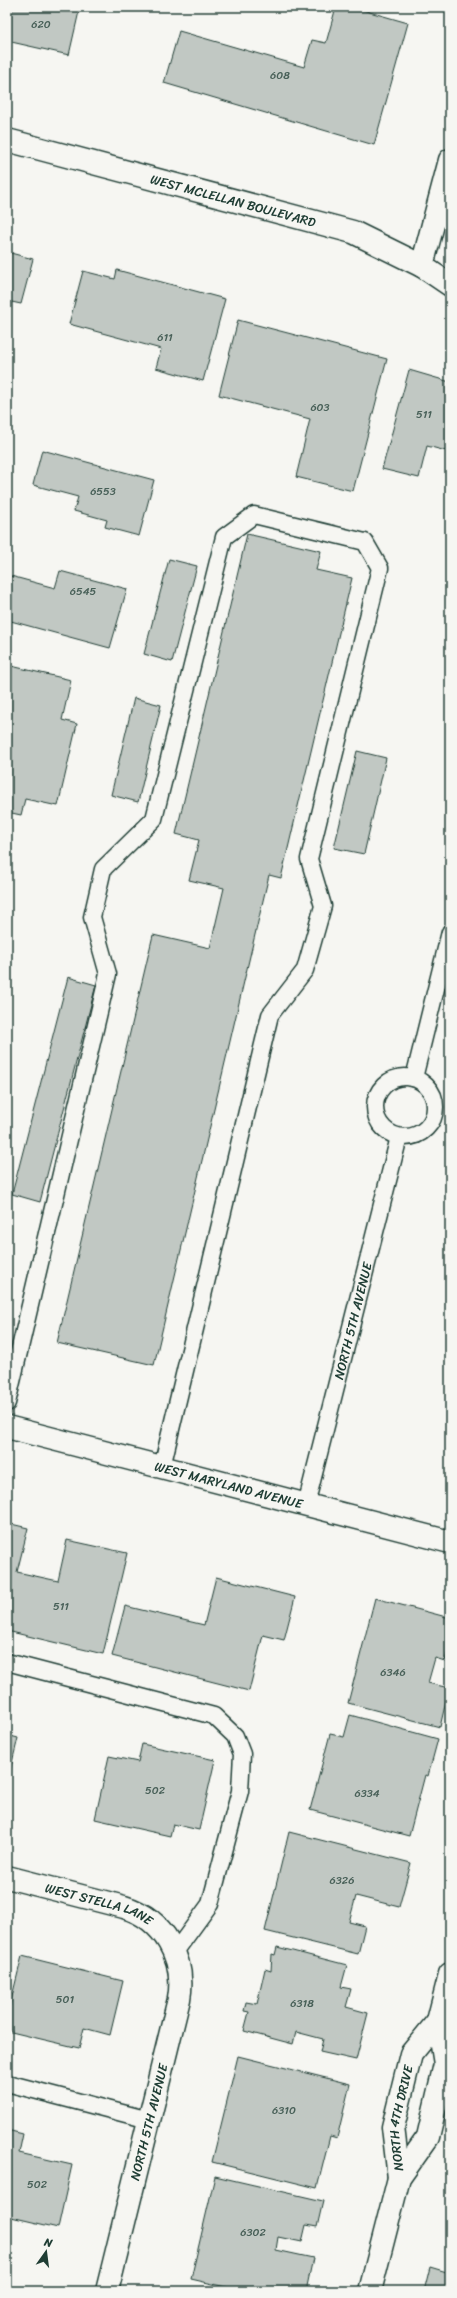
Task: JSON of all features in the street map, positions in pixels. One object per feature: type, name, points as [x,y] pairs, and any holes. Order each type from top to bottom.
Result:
[{"type":"street","name":"WEST MCLELLAN BOULEVARD","points":[[7,140],[353,232],[422,266],[450,285]]},
{"type":"street","points":[[422,266],[450,160]]},
{"type":"street","name":"WEST MARYLAND AVENUE","points":[[7,1427],[450,1542]]},
{"type":"street","name":"WEST STELLA LANE","points":[[7,1877],[132,1909],[149,1919],[161,1930],[175,1952]]},
{"type":"street","name":"NORTH 5TH AVENUE","points":[[107,2291],[180,1992],[180,1974],[175,1952]]},
{"type":"street","name":"NORTH 4TH DRIVE","points":[[370,2291],[399,2178],[428,2137],[445,2064],[438,2021],[450,1974]]},
{"type":"street","name":"NORTH 4TH DRIVE","points":[[399,2178],[393,2127],[411,2054],[438,2021]]},
{"type":"lane","points":[[7,1404],[108,974],[92,917],[103,869],[154,820],[224,537],[254,515],[365,542],[380,568],[309,859],[323,906],[305,970],[270,1016],[162,1467]]},
{"type":"lane","points":[[414,1078],[450,932]]},
{"type":"lane","points":[[402,1077],[414,1078],[426,1085],[433,1094],[436,1103],[435,1115],[431,1124],[422,1133],[414,1137],[399,1137],[386,1132],[379,1124],[374,1106],[378,1094],[385,1084],[402,1077]]},
{"type":"lane","name":"NORTH 5TH AVENUE","points":[[306,1505],[399,1137]]},
{"type":"lane","points":[[7,1662],[214,1716],[235,1736],[242,1754],[240,1791],[210,1904],[175,1952]]},
{"type":"lane","points":[[7,2083],[149,2120]]},
{"type":"building","points":[[7,7],[80,7],[69,55],[7,41]]},
{"type":"building","points":[[336,7],[352,7],[408,23],[374,145],[164,83],[179,31],[304,67],[312,40],[326,43]]},
{"type":"building","points":[[7,252],[33,259],[21,304],[7,301]]},
{"type":"building","points":[[117,270],[225,299],[203,381],[156,368],[161,349],[69,324],[83,271],[115,279]]},
{"type":"building","points":[[238,320],[387,359],[353,491],[296,477],[310,419],[219,395]]},
{"type":"building","points":[[409,370],[450,382],[450,452],[427,446],[419,478],[382,469]]},
{"type":"building","points":[[42,450],[154,480],[139,536],[105,527],[107,520],[74,511],[78,497],[33,485]]},
{"type":"building","points":[[247,534],[321,551],[316,570],[352,578],[281,878],[269,875],[154,1365],[57,1343],[153,935],[210,948],[224,888],[189,880],[199,840],[176,834]]},
{"type":"building","points":[[169,559],[197,566],[172,662],[144,654]]},
{"type":"building","points":[[60,571],[127,589],[110,648],[7,620],[7,575],[55,588]]},
{"type":"building","points":[[7,665],[71,680],[62,720],[77,724],[58,806],[25,799],[21,815],[7,812]]},
{"type":"building","points":[[134,698],[161,705],[138,802],[111,795]]},
{"type":"building","points":[[357,751],[386,758],[364,854],[334,848]]},
{"type":"building","points":[[68,977],[96,985],[40,1202],[12,1194]]},
{"type":"building","points":[[7,1523],[28,1528],[17,1572],[58,1581],[67,1540],[127,1553],[103,1654],[7,1631]]},
{"type":"building","points":[[216,1577],[295,1597],[284,1640],[263,1635],[249,1691],[112,1656],[125,1606],[204,1625]]},
{"type":"building","points":[[375,1598],[450,1618],[450,1643],[445,1661],[435,1658],[428,1683],[449,1688],[440,1727],[348,1703]]},
{"type":"building","points":[[350,1715],[438,1739],[428,1776],[425,1775],[409,1836],[310,1810],[330,1734],[344,1737]]},
{"type":"building","points":[[7,1735],[18,1738],[7,1783]]},
{"type":"building","points":[[142,1744],[215,1760],[199,1830],[173,1824],[170,1836],[95,1819],[109,1756],[138,1762]]},
{"type":"building","points":[[289,1832],[411,1863],[399,1907],[356,1896],[349,1922],[365,1926],[358,1954],[265,1931]]},
{"type":"building","points":[[277,1947],[347,1965],[341,1987],[351,1989],[346,2007],[368,2013],[356,2060],[320,2052],[323,2039],[296,2032],[293,2044],[244,2031],[249,2012],[244,2011],[246,2002],[257,2004],[265,1969],[271,1971],[272,1954],[275,1955]]},
{"type":"building","points":[[22,1956],[123,1981],[110,2035],[84,2028],[79,2048],[7,2031],[7,2017]]},
{"type":"building","points":[[238,2056],[350,2084],[337,2138],[330,2136],[317,2188],[212,2162]]},
{"type":"building","points":[[7,2130],[23,2134],[19,2153],[72,2165],[58,2228],[7,2216],[10,2203],[7,2202]]},
{"type":"building","points":[[215,2176],[323,2201],[317,2227],[306,2225],[302,2242],[278,2237],[276,2250],[313,2258],[306,2291],[243,2291],[191,2279]]},
{"type":"building","points":[[430,2267],[450,2273],[450,2291],[424,2291]]}]
